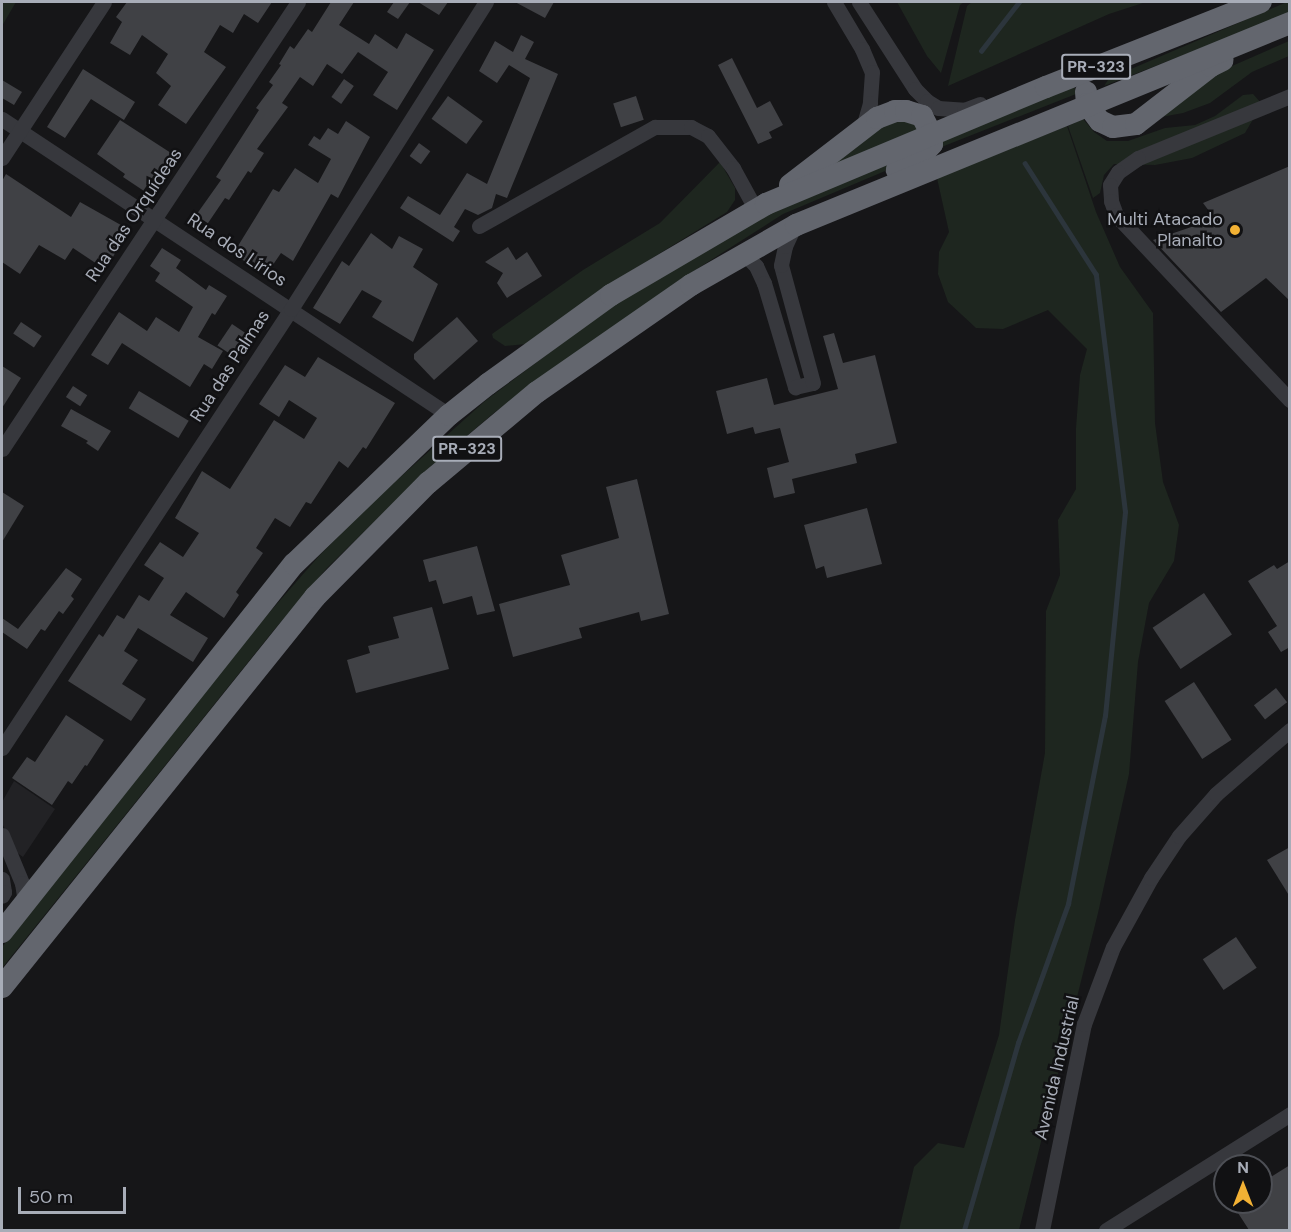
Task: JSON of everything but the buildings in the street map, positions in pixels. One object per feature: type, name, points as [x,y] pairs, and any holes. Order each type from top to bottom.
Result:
[{"type":"highway","name":"PR-323","points":[[2,932],[289,570],[449,416],[611,295],[761,207],[931,134],[1261,2]]},
{"type":"highway","name":"PR-323","points":[[2,987],[282,635],[364,545],[435,477],[537,392],[647,313],[796,225],[1288,23]]},
{"type":"highway","points":[[1139,51],[1095,78],[1085,93],[1087,104],[1100,122],[1113,127],[1136,124],[1211,66],[1278,34],[1288,23]]},
{"type":"highway","points":[[761,207],[877,118],[906,111],[922,116],[931,134],[932,144],[921,156],[796,225]]},
{"type":"street","points":[[2,158],[104,2]]},
{"type":"street","name":"Rua das Orquídeas","points":[[2,449],[298,2]]},
{"type":"street","name":"Rua das Palmas","points":[[2,748],[291,309],[486,2]]},
{"type":"street","points":[[860,2],[915,89],[938,108],[964,110],[1036,85],[1046,87]]},
{"type":"street","points":[[841,4],[872,72],[870,103],[863,128]]},
{"type":"street","points":[[1289,98],[1161,147],[1118,172],[1110,185],[1111,201],[1116,215],[1290,400]]},
{"type":"street","name":"Rua dos Lírios","points":[[2,119],[449,416]]},
{"type":"street","points":[[479,226],[655,127],[691,127],[708,136],[761,207]]},
{"type":"street","points":[[745,255],[753,262],[764,283],[795,387],[813,382],[781,265],[785,246],[796,225]]},
{"type":"street","name":"Avenida Industrial","points":[[1042,1230],[1084,1024],[1113,947],[1151,878],[1179,836],[1216,794],[1290,730]]},
{"type":"street","points":[[2,835],[22,883],[25,901]]},
{"type":"street","points":[[18,872],[44,877]]},
{"type":"street","points":[[2,879],[4,892],[2,896]]},
{"type":"street","points":[[1106,1230],[1290,1114]]},
{"type":"shaded area","points":[[2,2],[16,2],[2,26]]},
{"type":"shaded area","points":[[897,2],[964,2],[960,5],[941,73],[927,56]]},
{"type":"shaded area","points":[[972,2],[1146,2],[1109,14],[948,86],[967,6]]},
{"type":"shaded area","points":[[1289,2],[1289,14],[1104,86],[1108,80],[1131,69]]},
{"type":"shaded area","points":[[1289,41],[1289,56],[1252,72],[1210,103],[1183,113],[1161,117],[1207,77]]},
{"type":"shaded area","points":[[1074,85],[1076,94],[939,148],[943,138]]},
{"type":"shaded area","points":[[1253,94],[1262,104],[1245,133],[1192,158],[1155,165],[1114,164],[1104,175],[1100,193],[1093,198],[1068,126],[1083,119],[1094,132],[1107,141],[1128,141],[1165,128],[1195,125],[1215,116],[1243,95]]},
{"type":"shaded area","points":[[909,120],[921,131],[817,176],[858,141],[892,122]]},
{"type":"shaded area","points":[[1067,126],[1096,212],[1120,267],[1153,313],[1155,423],[1163,482],[1179,525],[1174,561],[1149,603],[1138,662],[1129,774],[1098,913],[1019,1230],[899,1230],[914,1167],[938,1143],[964,1148],[999,1035],[1015,920],[1045,753],[1046,611],[1060,575],[1058,520],[1076,489],[1076,428],[1080,375],[1087,349],[1048,310],[1003,329],[976,328],[948,302],[938,274],[939,252],[949,232],[937,178]]},
{"type":"shaded area","points":[[918,147],[897,166],[783,214],[675,283],[495,412],[430,467],[327,568],[274,630],[2,968],[2,947],[261,622],[319,556],[367,507],[485,401],[612,306],[741,227]]},
{"type":"shaded area","points":[[720,162],[735,188],[735,200],[727,212],[623,276],[526,344],[505,346],[493,338],[492,334],[583,270],[660,223]]},
{"type":"shaded area","points":[[14,781],[55,809],[23,857],[16,852],[2,823],[2,802]]},
{"type":"waterway","points":[[981,51],[1019,2]]},
{"type":"waterway","points":[[964,1230],[1018,1043],[1068,904],[1105,716],[1125,512],[1096,275],[1025,164]]},
{"type":"place","name":"Multi Atacado Planalto","points":[[1235,230]]}]
